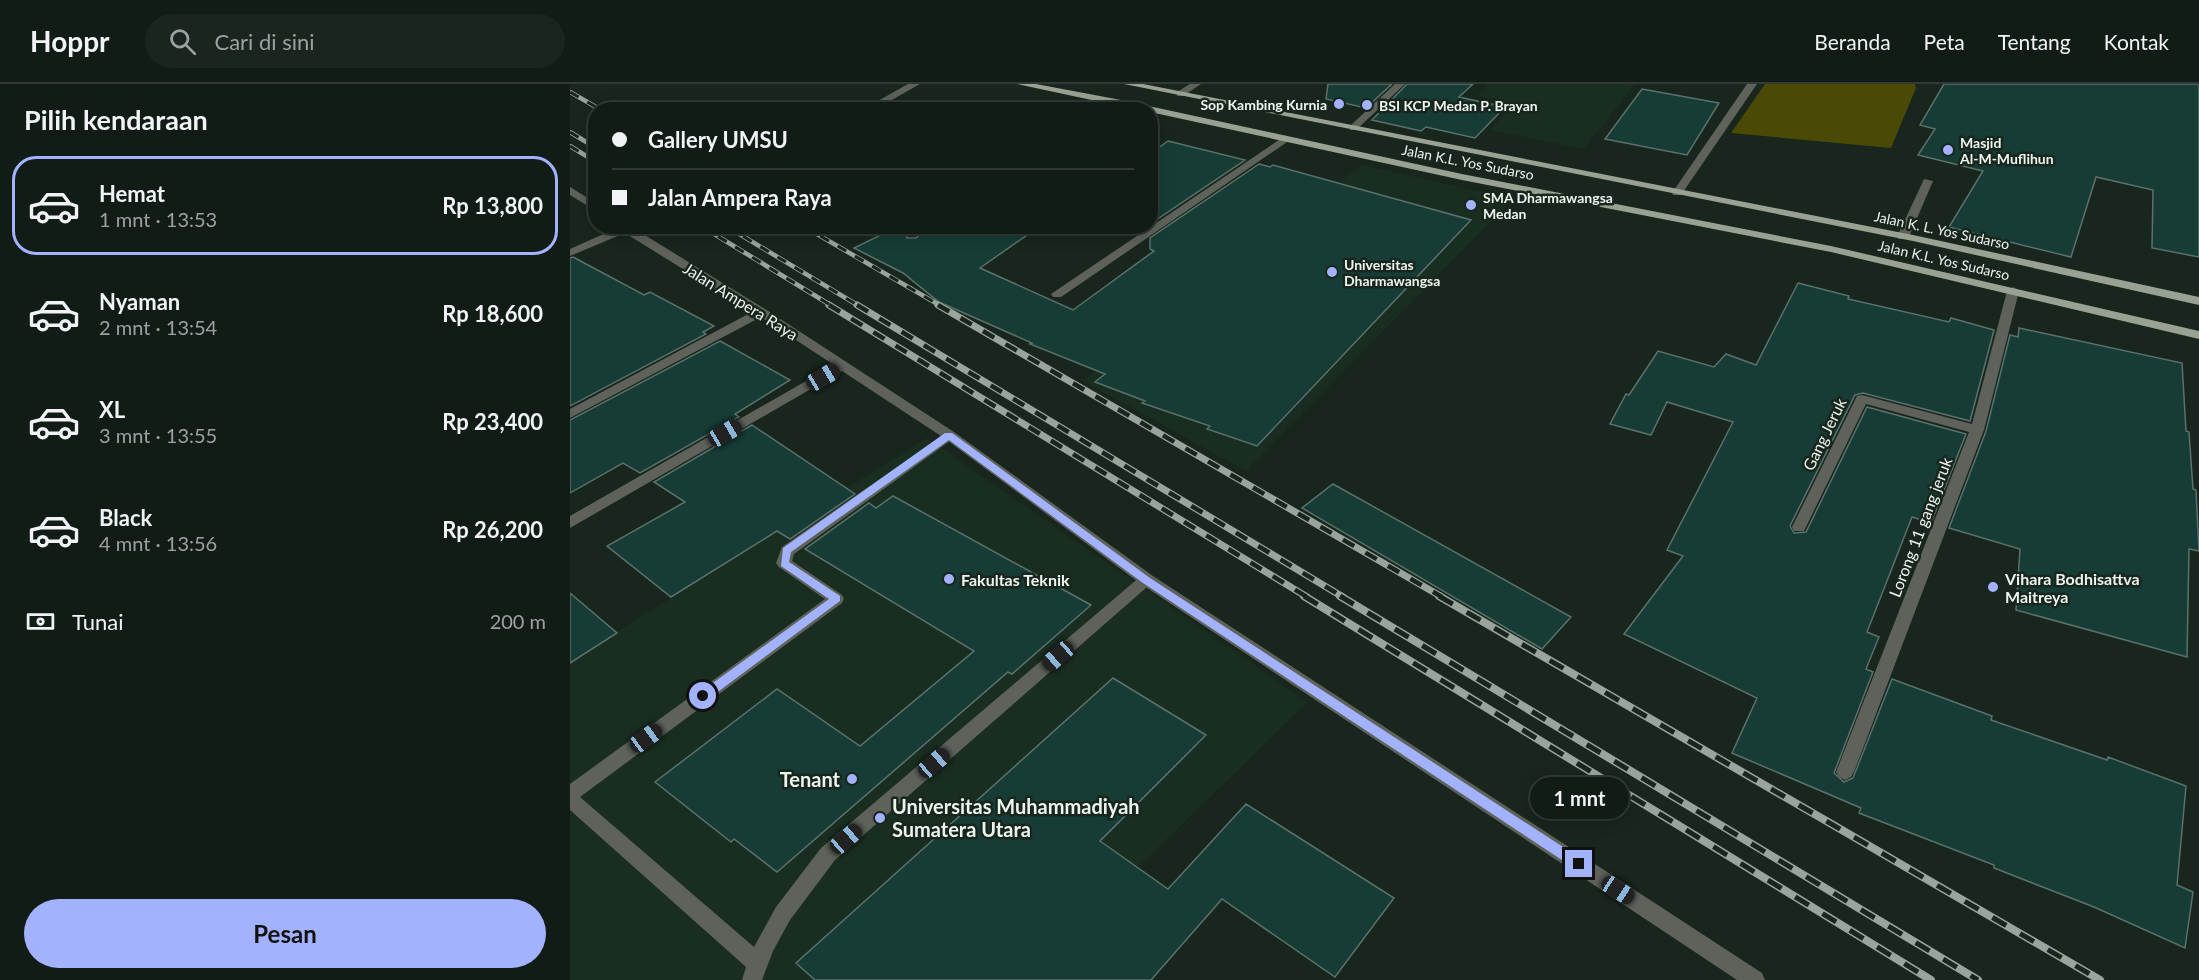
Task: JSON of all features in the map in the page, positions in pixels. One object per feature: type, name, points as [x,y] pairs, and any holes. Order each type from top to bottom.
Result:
[{"type":"main road","name":"Jalan K.L. Yos Sudarso","points":[[1022,84],[1116,102]]},
{"type":"main road","name":"Jalan K.L. Yos Sudarso","points":[[1129,84],[1353,128],[1471,166],[2013,291]]},
{"type":"main road","name":"Jalan K.L. Yos Sudarso","points":[[1158,111],[1285,140],[1677,193]]},
{"type":"main road","name":"Jalan K. L. Yos Sudarso","points":[[1677,193],[1903,237],[2199,301]]},
{"type":"main road","points":[[2013,291],[2199,335]]},
{"type":"street","points":[[881,102],[915,84]]},
{"type":"street","points":[[1180,94],[1196,84]]},
{"type":"street","points":[[1353,128],[1400,84]]},
{"type":"street","points":[[1677,193],[1752,84]]},
{"type":"street","points":[[1158,226],[1285,140]]},
{"type":"street","points":[[1903,237],[1928,181]]},
{"type":"street","points":[[570,190],[588,202]]},
{"type":"street","points":[[570,253],[610,234]]},
{"type":"street","name":"Jalan Ampera Raya","points":[[633,234],[761,312],[949,435],[1147,580],[1755,980]]},
{"type":"street","points":[[1057,294],[1146,234]]},
{"type":"street","name":"Lorong 11 gang jeruk","points":[[1845,772],[1977,430],[2013,291]]},
{"type":"street","points":[[570,414],[761,312]]},
{"type":"street","points":[[570,523],[842,366]]},
{"type":"street","name":"Gang Jeruk","points":[[1799,527],[1862,399],[1977,430]]},
{"type":"street","points":[[570,794],[836,598],[784,563],[787,551],[949,435]]},
{"type":"street","points":[[570,799],[754,971],[792,898],[828,854],[1147,580]]},
{"type":"shaded area","points":[[1488,84],[1635,84],[1584,149],[1490,130],[1514,103],[1477,96]]},
{"type":"shaded area","points":[[1765,84],[1915,84],[1916,88],[1891,148],[1731,133]]},
{"type":"shaded area","name":"Universitas Dharmawangsa","points":[[1361,165],[1513,199],[1246,471],[1083,381]]},
{"type":"shaded area","name":"Universitas Muhammadiyah Sumatera Utara","points":[[927,438],[1308,702],[1070,933],[1124,980],[570,980],[570,661]]},
{"type":"building","points":[[1328,84],[1392,84],[1366,108],[1326,99]]},
{"type":"building","points":[[1407,84],[1473,84],[1459,97],[1505,107],[1475,138],[1426,127],[1421,131],[1372,120]]},
{"type":"building","points":[[1944,84],[2199,84],[2199,257],[2152,248],[2153,190],[2096,177],[2071,257],[1949,227],[1983,171],[1918,155],[1935,129],[1920,125]]},
{"type":"building","points":[[1642,89],[1719,103],[1687,155],[1605,139]]},
{"type":"building","points":[[1168,141],[1245,160],[1158,219],[1158,148]]},
{"type":"building","points":[[1259,164],[1270,167],[1273,165],[1471,220],[1257,446],[1207,429],[1210,426],[1142,403],[1145,401],[1095,382],[1105,374],[1030,344],[1032,343],[939,302],[903,273],[854,248],[883,234],[906,234],[907,238],[916,238],[921,234],[1029,234],[980,268],[1073,310],[1154,251],[1150,249],[1150,238]]},
{"type":"building","points":[[573,257],[644,295],[650,292],[714,326],[703,332],[706,334],[570,406],[570,258]]},
{"type":"building","points":[[1798,283],[1849,296],[1848,299],[1949,322],[1951,318],[1994,330],[1970,421],[1863,393],[1855,395],[1790,526],[1794,533],[1806,532],[1867,407],[1966,434],[1931,523],[1912,517],[1867,632],[1879,637],[1866,669],[1873,672],[1834,773],[1844,782],[1853,778],[1892,679],[1992,716],[1991,720],[2107,760],[2108,757],[2186,786],[2177,885],[2193,892],[2185,948],[2094,907],[1994,868],[1994,865],[1859,813],[1861,808],[1732,753],[1757,698],[1624,634],[1683,556],[1667,550],[1733,422],[1667,402],[1651,435],[1610,424],[1626,394],[1629,395],[1658,351],[1714,367],[1726,354],[1756,365]]},
{"type":"building","points":[[2019,328],[2182,363],[2186,431],[2189,432],[2193,489],[2196,490],[2199,551],[2189,549],[2187,657],[2016,610],[2020,549],[1949,528],[1986,431],[2010,335],[2018,337]]},
{"type":"building","points":[[720,341],[790,380],[735,414],[739,417],[640,473],[623,463],[570,493],[570,420]]},
{"type":"building","points":[[752,425],[855,494],[790,539],[777,531],[671,597],[607,546],[685,502],[654,482]]},
{"type":"building","points":[[1333,484],[1571,617],[1542,649],[1302,508]]},
{"type":"building","points":[[893,496],[1091,605],[1012,674],[1008,672],[777,872],[734,839],[731,842],[655,782],[777,689],[860,746],[974,651],[805,549],[869,503],[876,508]]},
{"type":"building","points":[[570,593],[617,633],[570,663]]},
{"type":"building","points":[[1113,678],[1206,735],[1100,841],[1168,889],[1246,804],[1394,898],[1335,977],[1222,899],[1151,980],[815,980],[796,963]]},
{"type":"railway","points":[[570,92],[588,102]]},
{"type":"railway","points":[[570,132],[588,143]]},
{"type":"railway","points":[[570,146],[588,157]]},
{"type":"railway","points":[[714,234],[832,306]]},
{"type":"railway","points":[[739,234],[859,306]]},
{"type":"railway","points":[[817,234],[941,306]]},
{"type":"railway","points":[[829,305],[1307,597]]},
{"type":"railway","points":[[857,305],[1343,597]]},
{"type":"railway","points":[[938,305],[1442,597]]},
{"type":"railway","points":[[1304,596],[1931,980]]},
{"type":"railway","points":[[1340,596],[1978,980]]},
{"type":"railway","points":[[1439,596],[2100,980]]},
{"type":"place","name":"Sop Kambing Kurnia","points":[[1339,104]]},
{"type":"place","name":"BSI KCP Medan P. Brayan","points":[[1367,105]]},
{"type":"place","name":"Masjid Al-M-Muflihun","points":[[1948,150]]},
{"type":"place","name":"SMA Dharmawangsa Medan","points":[[1471,205]]},
{"type":"place","name":"Universitas Dharmawangsa","points":[[1332,272]]},
{"type":"place","name":"Fakultas Teknik","points":[[949,579]]},
{"type":"place","name":"Vihara Bodhisattva Maitreya","points":[[1993,587]]},
{"type":"place","name":"Tenant","points":[[852,779]]},
{"type":"place","name":"Universitas Muhammadiyah Sumatera Utara","points":[[880,818]]},
{"type":"route","points":[[703,696],[836,598],[784,563],[787,551],[949,435],[1147,580],[1579,864]]}]
